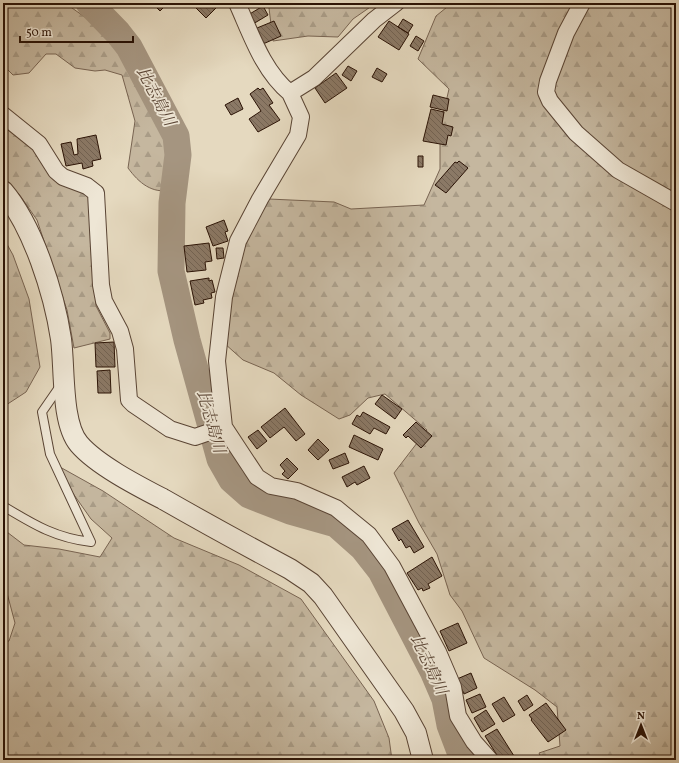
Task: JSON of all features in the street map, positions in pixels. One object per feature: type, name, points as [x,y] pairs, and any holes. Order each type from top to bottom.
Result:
[{"type":"street","points":[[237,3],[258,49],[277,82],[290,94],[301,117],[298,135],[260,199],[238,241],[224,297],[217,361],[224,428],[257,477],[271,486],[297,491],[336,508],[369,535],[392,566],[438,652],[454,687],[458,716],[474,742],[490,760]]},
{"type":"street","points":[[290,94],[314,78],[374,20],[396,3]]},
{"type":"street","points":[[582,3],[566,33],[548,81],[546,92],[550,101],[576,133],[618,170],[676,203]]},
{"type":"street","points":[[3,115],[39,144],[56,171],[63,177],[87,186],[96,193],[100,285],[104,301],[120,331],[125,349],[129,400],[170,429],[195,437],[224,428]]},
{"type":"street","points":[[3,191],[16,206],[31,239],[55,306],[65,379],[66,410],[71,428],[79,444],[88,452],[138,486],[290,569],[311,583],[404,711],[416,733],[423,760]]},
{"type":"lane","points":[[3,506],[43,530],[76,540],[91,542],[50,454],[42,412],[65,379]]},
{"type":"green space","points":[[3,3],[65,3],[96,25],[140,70],[183,144],[184,174],[171,190],[164,191],[152,189],[146,186],[141,183],[128,168],[135,121],[122,75],[105,70],[95,71],[75,68],[56,54],[46,54],[29,73],[13,75],[3,65]]},
{"type":"green space","points":[[265,3],[376,3],[353,19],[338,37],[308,36],[273,41],[269,8]]},
{"type":"green space","points":[[452,3],[676,3],[676,760],[542,760],[539,753],[560,746],[557,707],[535,690],[484,658],[462,611],[450,595],[437,554],[419,523],[394,473],[427,430],[385,394],[368,398],[350,415],[339,419],[301,395],[274,373],[243,360],[224,343],[237,268],[248,237],[269,199],[334,202],[351,209],[424,205],[440,169],[440,128],[449,89],[418,59],[436,16]]},
{"type":"green space","points":[[3,122],[78,189],[90,193],[96,306],[110,333],[110,339],[74,348],[67,310],[37,220],[19,194],[3,178]]},
{"type":"green space","points":[[3,237],[13,255],[29,299],[40,367],[26,392],[3,407]]},
{"type":"green space","points":[[51,462],[103,491],[174,538],[239,565],[301,599],[374,701],[389,738],[392,760],[3,760],[3,642],[9,641],[15,623],[3,578],[3,529],[24,545],[59,549],[100,557],[112,538],[91,519]]},
{"type":"building","points":[[152,3],[168,3],[160,11]]},
{"type":"building","points":[[196,3],[213,3],[217,7],[206,18],[194,6]]},
{"type":"building","points":[[263,6],[268,15],[253,24],[248,15]]},
{"type":"building","points":[[403,19],[413,25],[408,33],[398,27]]},
{"type":"building","points":[[274,21],[281,36],[263,44],[257,28]]},
{"type":"building","points":[[389,21],[409,34],[399,50],[378,37]]},
{"type":"building","points":[[416,36],[424,41],[418,51],[410,46]]},
{"type":"building","points":[[348,66],[357,71],[351,81],[342,75]]},
{"type":"building","points":[[377,68],[387,74],[382,82],[372,77]]},
{"type":"building","points":[[336,73],[347,88],[325,103],[315,88]]},
{"type":"building","points":[[258,88],[260,90],[263,88],[273,103],[269,105],[280,120],[258,132],[249,119],[261,111],[250,94]]},
{"type":"building","points":[[433,95],[449,99],[447,111],[430,107]]},
{"type":"building","points":[[238,98],[243,109],[231,115],[225,105]]},
{"type":"building","points":[[431,109],[444,112],[442,124],[453,127],[451,136],[448,135],[446,145],[423,141]]},
{"type":"building","points":[[96,135],[101,159],[92,161],[93,166],[83,169],[82,163],[66,166],[61,144],[71,142],[74,155],[78,154],[77,139]]},
{"type":"building","points":[[418,156],[423,156],[423,167],[418,167]]},
{"type":"building","points":[[459,161],[468,168],[446,193],[435,185],[455,162],[457,163]]},
{"type":"building","points":[[224,220],[228,231],[225,232],[228,241],[213,246],[206,227]]},
{"type":"building","points":[[209,243],[212,261],[205,262],[206,270],[187,272],[184,246]]},
{"type":"building","points":[[216,248],[223,248],[224,258],[217,259]]},
{"type":"building","points":[[209,278],[209,281],[212,280],[215,292],[211,293],[212,298],[203,300],[204,303],[195,305],[190,281]]},
{"type":"building","points":[[114,342],[115,367],[96,367],[95,343]]},
{"type":"building","points":[[110,370],[111,393],[98,393],[97,371]]},
{"type":"building","points":[[382,395],[402,409],[395,419],[375,404]]},
{"type":"building","points":[[285,408],[305,434],[296,441],[284,427],[270,438],[261,427]]},
{"type":"building","points":[[363,412],[390,427],[386,434],[374,428],[370,434],[352,424],[357,415],[360,417]]},
{"type":"building","points":[[416,422],[432,436],[421,448],[408,436],[406,438],[403,435]]},
{"type":"building","points":[[258,430],[267,441],[257,449],[248,437]]},
{"type":"building","points":[[354,435],[383,449],[378,460],[349,447]]},
{"type":"building","points":[[318,439],[329,450],[318,460],[308,450]]},
{"type":"building","points":[[345,453],[349,463],[333,469],[329,460]]},
{"type":"building","points":[[287,458],[298,469],[288,479],[282,474],[285,471],[280,465]]},
{"type":"building","points":[[364,466],[370,478],[357,485],[355,482],[347,487],[342,477]]},
{"type":"building","points":[[408,520],[424,547],[414,553],[410,546],[406,548],[401,539],[399,541],[392,529]]},
{"type":"building","points":[[432,557],[442,576],[428,584],[430,588],[423,591],[422,588],[418,590],[407,573]]},
{"type":"building","points":[[458,623],[467,643],[449,651],[440,631]]},
{"type":"building","points":[[471,673],[477,688],[464,694],[457,679]]},
{"type":"building","points":[[480,694],[486,707],[472,713],[466,700]]},
{"type":"building","points":[[527,695],[533,705],[524,711],[518,701]]},
{"type":"building","points":[[504,697],[515,715],[503,722],[492,704]]},
{"type":"building","points":[[546,703],[566,730],[548,742],[531,720],[532,719],[529,715]]},
{"type":"building","points":[[486,710],[495,724],[482,732],[474,718]]},
{"type":"building","points":[[497,729],[514,756],[509,760],[500,760],[485,736]]},
{"type":"waterway","name":"比志島川","points":[[89,3],[118,33],[129,47],[176,136],[178,155],[172,203],[171,271],[187,340],[220,459],[232,480],[249,495],[290,511],[336,524],[363,548],[381,571],[433,671],[445,699],[450,725],[461,754],[466,760]]}]
